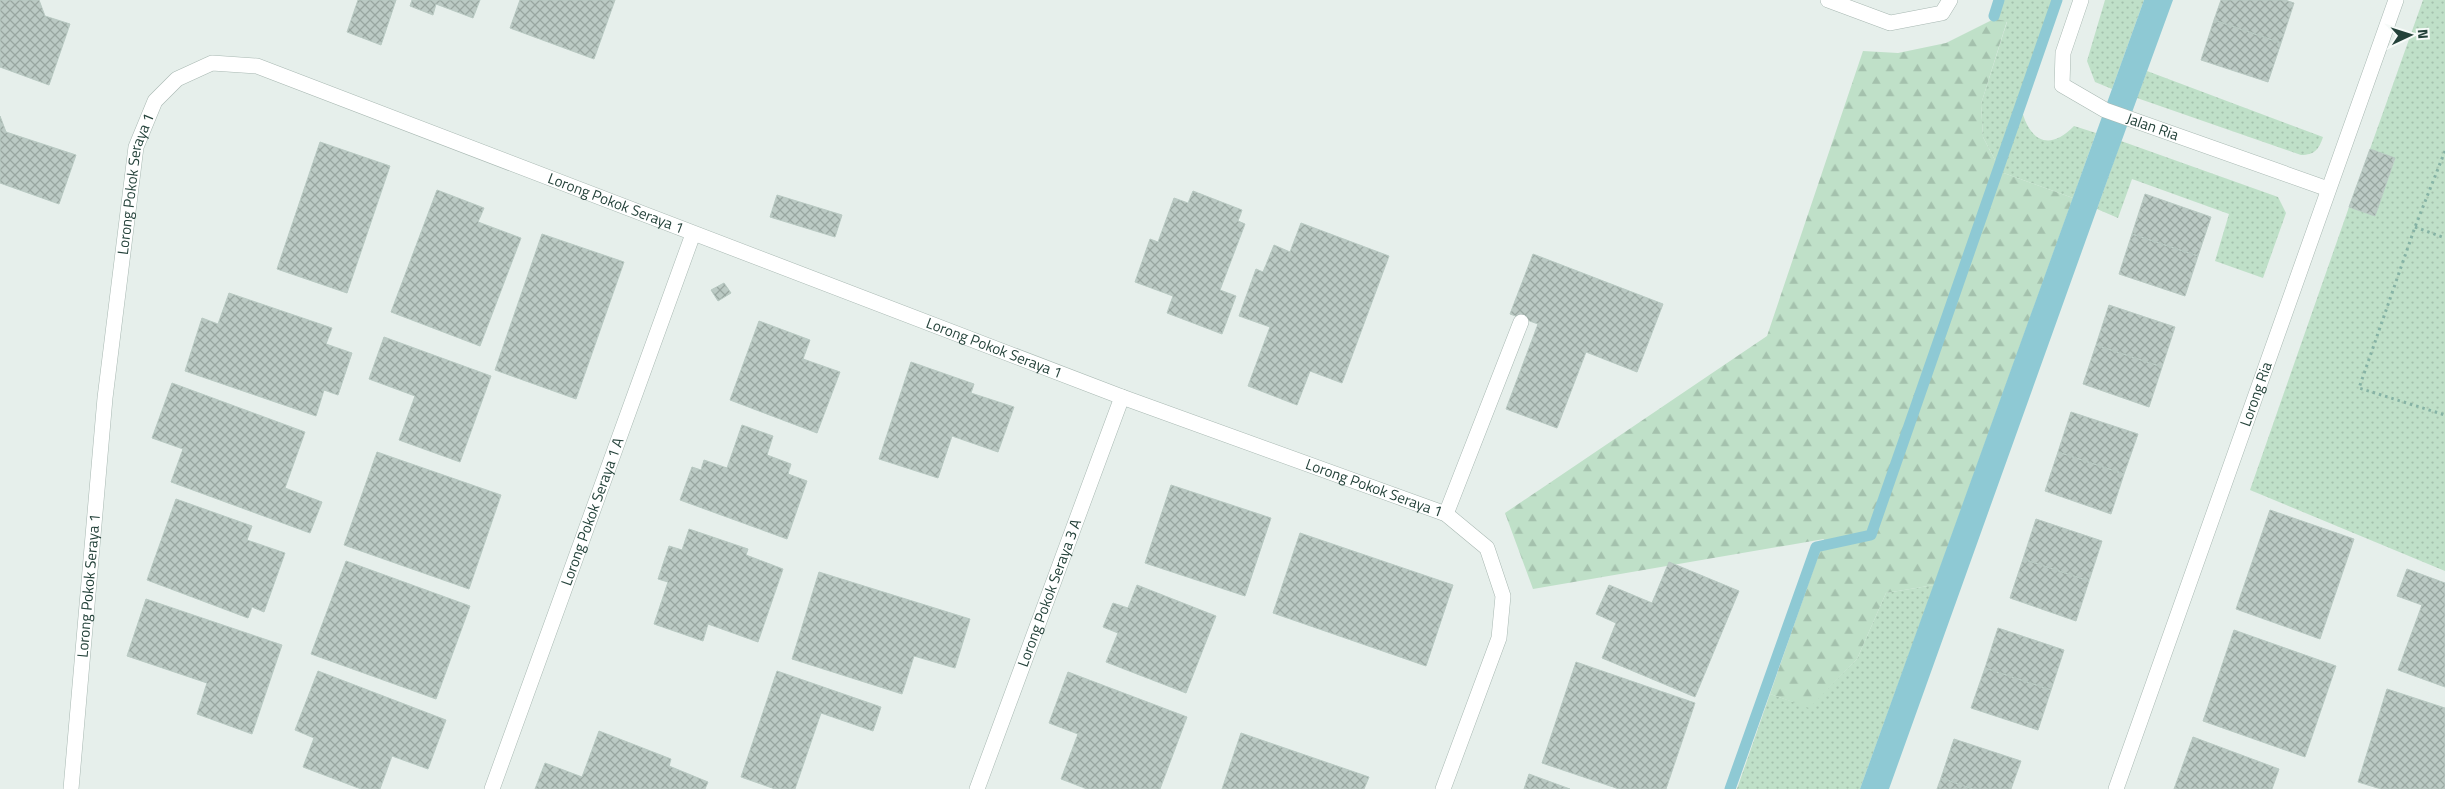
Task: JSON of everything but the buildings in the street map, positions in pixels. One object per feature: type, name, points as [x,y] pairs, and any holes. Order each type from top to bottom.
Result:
[{"type":"street","points":[[1828,0],[1890,23],[1942,13],[1950,0]]},
{"type":"street","name":"Jalan Ria","points":[[2081,0],[2063,53],[2062,85],[2104,110],[2129,120],[2328,189]]},
{"type":"street","name":"Lorong Ria","points":[[2116,789],[2396,0]]},
{"type":"street","name":"Lorong Pokok Seraya 1","points":[[71,789],[105,398],[136,147],[155,100],[177,79],[212,63],[257,66],[1122,397],[1446,514],[1487,548],[1502,596],[1499,638],[1443,789]]},
{"type":"street","name":"Lorong Pokok Seraya 1 A","points":[[492,789],[693,234]]},
{"type":"street","points":[[1446,514],[1521,322]]},
{"type":"street","name":"Lorong Pokok Seraya 3 A","points":[[977,789],[1122,397]]},
{"type":"path","points":[[2445,151],[2415,227],[2359,388],[2445,415]]},
{"type":"path","points":[[2415,227],[2445,238]]},
{"type":"green space","points":[[2001,0],[2053,0],[2020,101],[2026,123],[2038,138],[2054,140],[2064,135],[2074,126],[2096,133],[2073,198],[2001,172],[1983,137],[1981,104],[2007,22],[1994,19]]},
{"type":"green space","points":[[2105,0],[2144,0],[2112,89],[2095,82],[2087,61]]},
{"type":"green space","points":[[2423,0],[2445,0],[2445,571],[2250,490],[2349,207],[2375,216],[2395,159],[2370,149]]},
{"type":"green space","points":[[1994,19],[2007,21],[1981,104],[1983,137],[2001,172],[2073,198],[1934,585],[1886,593],[1857,659],[1809,708],[1770,694],[1824,539],[1533,589],[1505,513],[1767,336],[1863,51],[1898,53],[1946,43]]},
{"type":"green space","points":[[2147,71],[2323,137],[2318,148],[2306,155],[2301,155],[2137,98]]},
{"type":"green space","points":[[2121,141],[2278,197],[2286,213],[2263,278],[2215,261],[2229,214],[2132,179],[2118,218],[2097,209]]},
{"type":"green space","points":[[1934,585],[1860,789],[1737,789],[1770,694],[1809,707],[1857,659],[1886,593]]},
{"type":"water","points":[[2144,0],[2173,0],[1889,789],[1860,789]]},
{"type":"waterway","points":[[1994,16],[1999,0]]},
{"type":"waterway","points":[[1730,789],[1816,547],[1871,535],[2057,0]]}]
